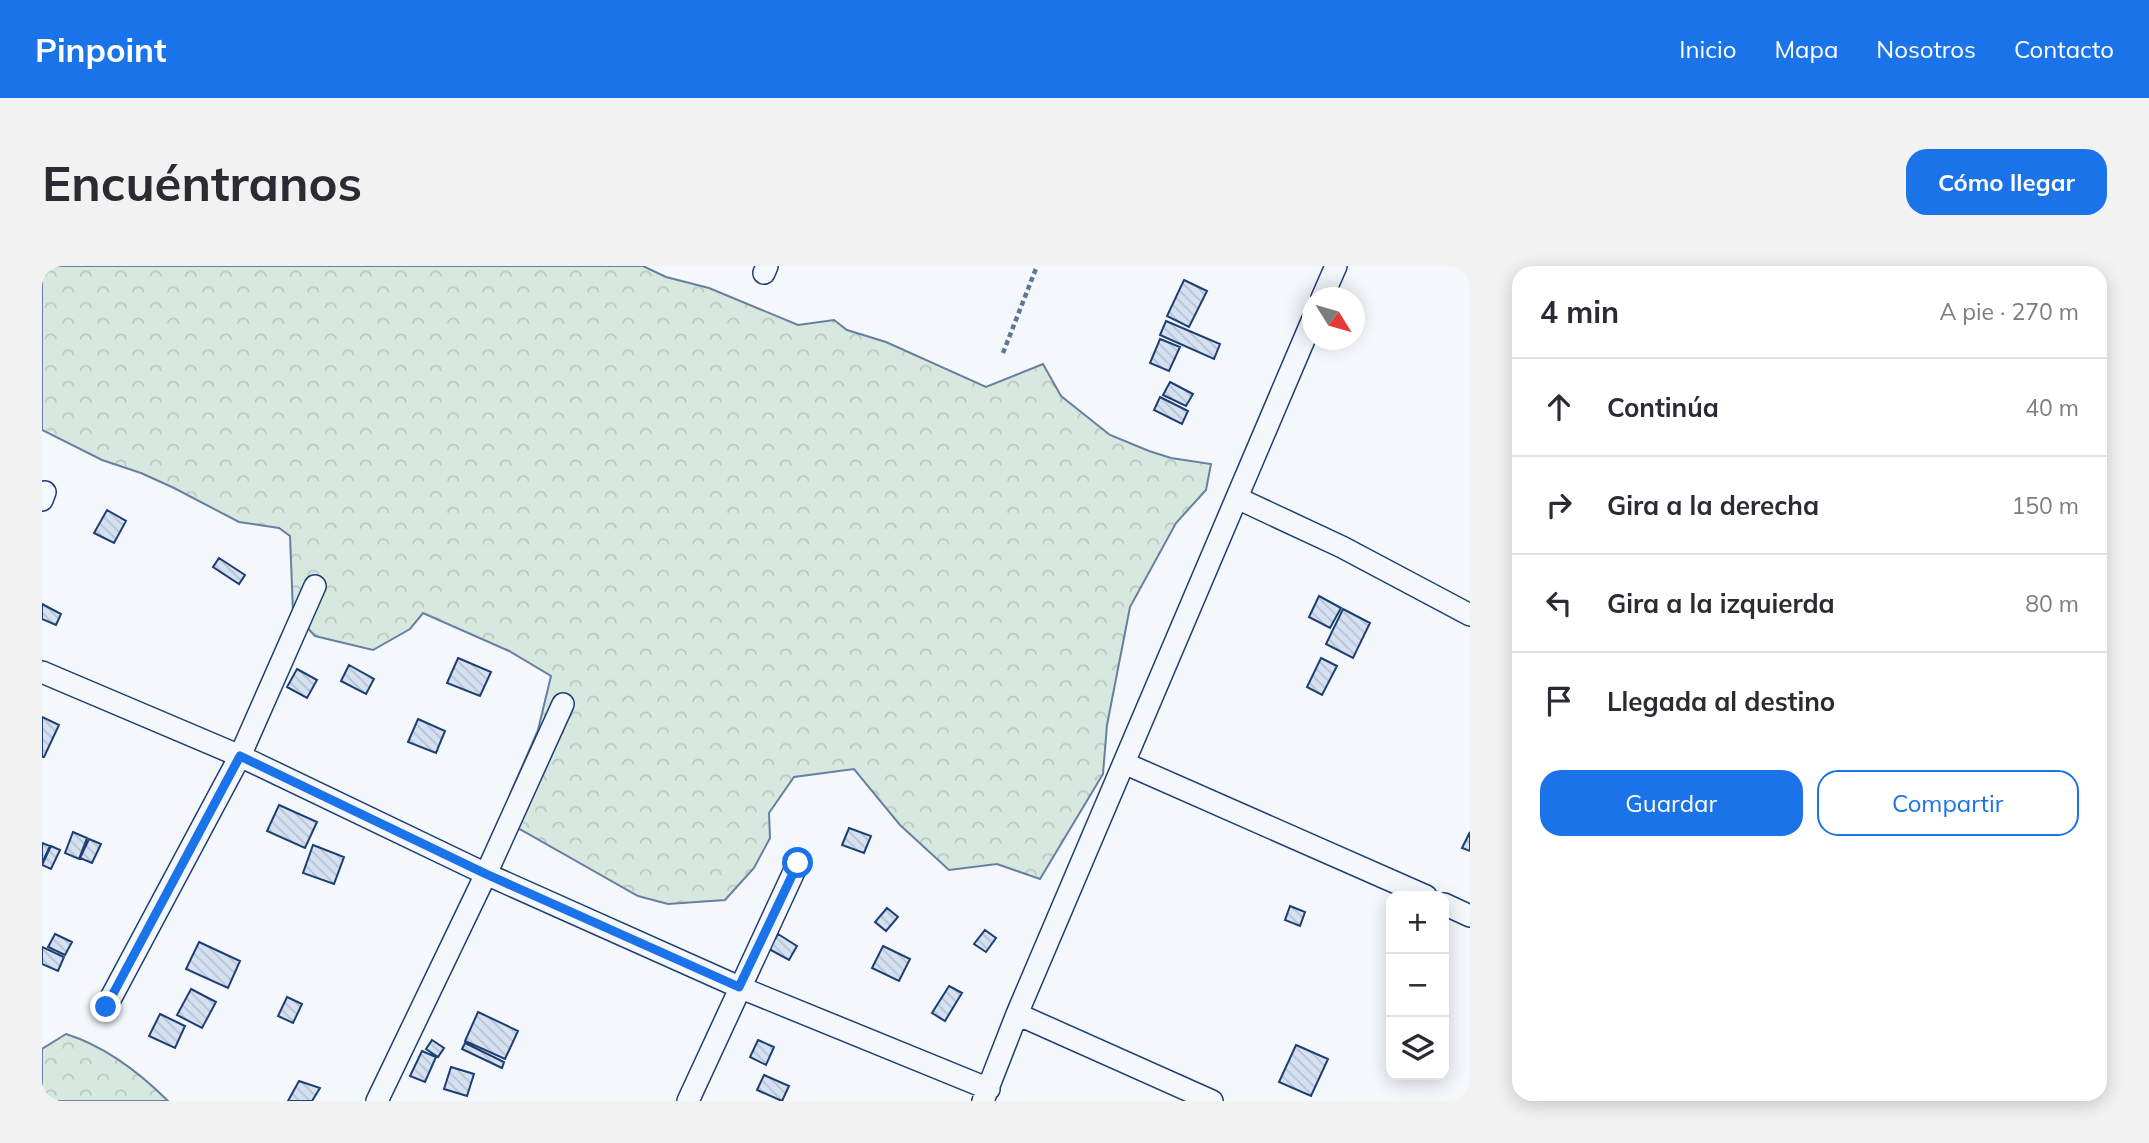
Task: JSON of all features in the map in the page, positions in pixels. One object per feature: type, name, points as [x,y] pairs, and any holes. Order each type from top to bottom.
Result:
[{"type":"street","points":[[1327,287],[1336,266]]},
{"type":"street","points":[[42,672],[240,756],[486,874],[986,1095],[1017,1014],[1302,345]]},
{"type":"street","points":[[1237,498],[1342,547],[1470,615]]},
{"type":"street","points":[[106,1007],[240,756],[315,586]]},
{"type":"street","points":[[377,1101],[486,874],[563,704]]},
{"type":"street","points":[[1124,763],[1415,891]]},
{"type":"street","points":[[688,1101],[798,863]]},
{"type":"street","points":[[1449,906],[1470,916]]},
{"type":"street","points":[[1017,1014],[1212,1101]]},
{"type":"path","points":[[1003,353],[1037,266]]},
{"type":"green space","points":[[42,266],[643,266],[666,277],[709,288],[798,325],[834,320],[847,330],[886,342],[986,387],[1043,364],[1061,396],[1110,435],[1171,458],[1211,464],[1206,490],[1176,523],[1130,607],[1107,725],[1103,774],[1040,879],[997,864],[949,870],[900,825],[854,769],[794,777],[769,813],[770,838],[754,868],[725,900],[668,904],[638,896],[518,828],[509,797],[538,730],[551,676],[509,651],[423,613],[410,629],[373,650],[315,636],[293,612],[290,536],[279,528],[239,522],[174,488],[102,460],[42,430]]},
{"type":"green space","points":[[66,1034],[121,1062],[146,1080],[168,1101],[42,1101],[42,1049]]},
{"type":"building","points":[[1184,280],[1207,291],[1189,327],[1167,316]]},
{"type":"building","points":[[1166,321],[1220,344],[1214,359],[1160,335]]},
{"type":"building","points":[[1160,339],[1180,347],[1169,371],[1150,363]]},
{"type":"building","points":[[1170,382],[1193,394],[1186,406],[1163,395]]},
{"type":"building","points":[[1160,397],[1188,411],[1182,424],[1154,410]]},
{"type":"building","points":[[107,510],[126,521],[114,543],[94,533]]},
{"type":"building","points":[[219,558],[245,575],[239,584],[213,567]]},
{"type":"building","points":[[1319,596],[1341,608],[1330,628],[1309,617]]},
{"type":"building","points":[[42,604],[61,614],[56,625],[42,619]]},
{"type":"building","points":[[1343,609],[1370,623],[1353,658],[1326,644]]},
{"type":"building","points":[[458,658],[491,672],[480,696],[447,683]]},
{"type":"building","points":[[1321,658],[1337,666],[1322,695],[1307,687]]},
{"type":"building","points":[[349,665],[374,679],[366,694],[341,681]]},
{"type":"building","points":[[297,669],[317,680],[307,698],[287,687]]},
{"type":"building","points":[[42,717],[59,725],[44,757],[42,757]]},
{"type":"building","points":[[418,719],[445,731],[436,753],[408,742]]},
{"type":"building","points":[[279,805],[317,822],[305,848],[267,831]]},
{"type":"building","points":[[849,828],[871,836],[864,853],[842,845]]},
{"type":"building","points":[[73,832],[87,838],[79,859],[65,853]]},
{"type":"building","points":[[1470,832],[1470,851],[1462,848]]},
{"type":"building","points":[[89,839],[101,844],[92,863],[80,858]]},
{"type":"building","points":[[42,843],[50,846],[42,863]]},
{"type":"building","points":[[313,845],[344,857],[334,884],[303,873]]},
{"type":"building","points":[[51,846],[60,850],[51,869],[42,865]]},
{"type":"building","points":[[1290,906],[1305,912],[1300,926],[1285,920]]},
{"type":"building","points":[[887,908],[898,917],[886,931],[875,922]]},
{"type":"building","points":[[985,930],[996,938],[986,952],[974,944]]},
{"type":"building","points":[[55,934],[72,942],[65,955],[48,947]]},
{"type":"building","points":[[778,934],[797,946],[789,960],[769,949]]},
{"type":"building","points":[[199,942],[240,961],[228,988],[186,969]]},
{"type":"building","points":[[883,946],[910,959],[899,981],[872,968]]},
{"type":"building","points":[[42,947],[64,957],[58,971],[42,964]]},
{"type":"building","points":[[949,986],[962,993],[945,1021],[932,1013]]},
{"type":"building","points":[[191,989],[216,1002],[202,1028],[177,1015]]},
{"type":"building","points":[[287,997],[302,1004],[293,1023],[278,1016]]},
{"type":"building","points":[[478,1012],[518,1031],[505,1059],[465,1041]]},
{"type":"building","points":[[160,1014],[185,1026],[175,1048],[149,1036]]},
{"type":"building","points":[[432,1040],[444,1048],[438,1057],[426,1049]]},
{"type":"building","points":[[758,1040],[774,1047],[766,1065],[750,1057]]},
{"type":"building","points":[[465,1043],[504,1062],[502,1068],[462,1049]]},
{"type":"building","points":[[1296,1045],[1328,1059],[1311,1096],[1279,1082]]},
{"type":"building","points":[[422,1051],[436,1057],[425,1082],[410,1076]]},
{"type":"building","points":[[451,1067],[474,1074],[467,1096],[444,1089]]},
{"type":"building","points":[[764,1075],[789,1086],[782,1101],[757,1090]]},
{"type":"building","points":[[299,1081],[320,1088],[312,1101],[288,1101]]},
{"type":"route","points":[[106,1007],[240,756],[486,874],[739,987],[798,863]]}]
